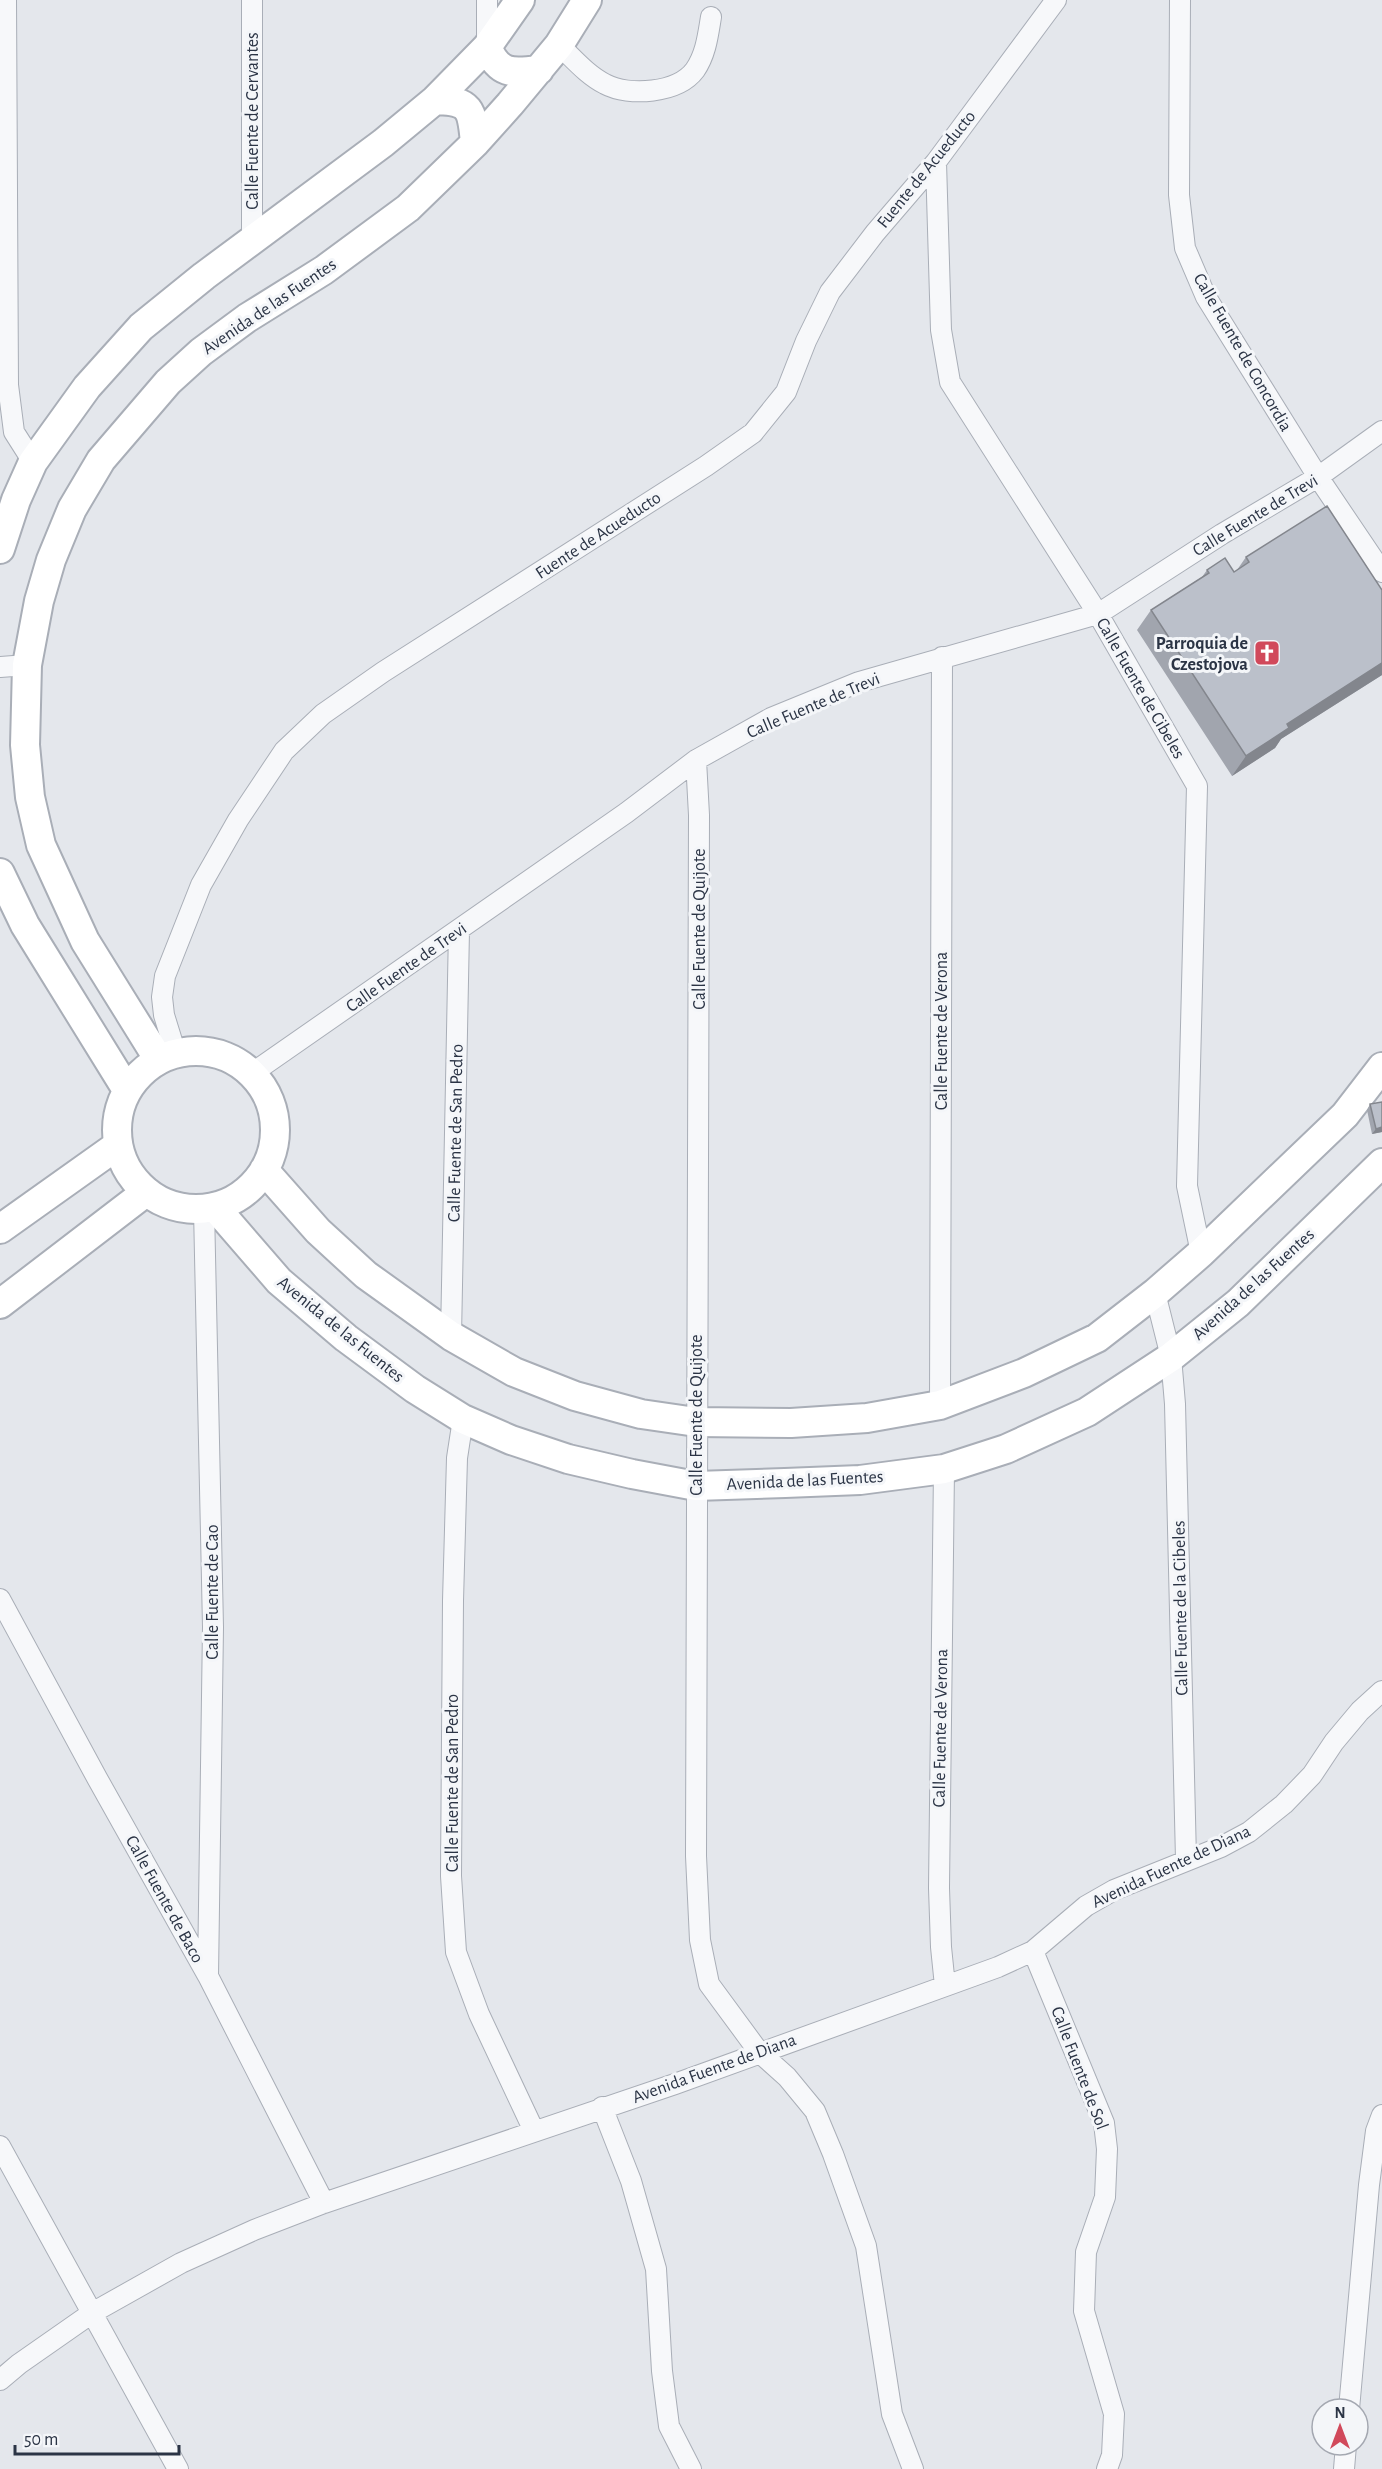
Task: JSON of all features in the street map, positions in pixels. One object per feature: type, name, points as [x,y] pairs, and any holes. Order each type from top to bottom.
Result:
[{"type":"main road","points":[[0,549],[16,500],[33,462],[87,387],[141,327],[204,276],[383,143],[435,100],[487,47],[520,0]]},
{"type":"main road","name":"Avenida de las Fuentes","points":[[168,1057],[85,942],[41,845],[30,797],[13,666],[72,509],[101,460],[168,382],[201,352],[247,318],[324,270],[408,208],[474,143],[539,70],[559,45],[587,0]]},
{"type":"main road","points":[[487,47],[498,66],[505,70],[520,72],[539,70]]},
{"type":"main road","points":[[435,100],[452,100],[464,104],[469,109],[473,121],[474,143]]},
{"type":"main road","points":[[0,873],[25,925],[127,1090]]},
{"type":"main road","points":[[196,1051],[216,1054],[235,1062],[251,1074],[264,1090],[272,1110],[275,1130],[272,1150],[264,1170],[251,1186],[235,1199],[210,1208],[183,1208],[163,1202],[146,1192],[128,1171],[118,1145],[117,1117],[127,1090],[141,1073],[168,1057],[196,1051]]},
{"type":"main road","points":[[264,1170],[318,1231],[366,1275],[451,1336],[514,1372],[575,1396],[641,1414],[696,1422],[791,1423],[856,1419],[940,1405],[1024,1373],[1097,1338],[1155,1293],[1201,1253],[1345,1115],[1382,1067]]},
{"type":"main road","points":[[0,1229],[118,1145]]},
{"type":"main road","name":"Avenida de las Fuentes","points":[[210,1208],[287,1288],[346,1338],[415,1389],[463,1419],[511,1440],[568,1459],[696,1486],[860,1480],[944,1469],[1006,1449],[1088,1412],[1171,1357],[1238,1303],[1382,1164]]},
{"type":"main road","points":[[0,1304],[146,1192]]},
{"type":"street","points":[[6,0],[8,385],[14,432],[33,462]]},
{"type":"street","name":"Calle Fuente de Cervantes","points":[[252,0],[252,242]]},
{"type":"street","points":[[487,47],[488,0]]},
{"type":"street","name":"Fuente de Acueducto","points":[[168,1057],[162,997],[165,976],[201,885],[238,820],[284,751],[323,714],[383,672],[706,466],[753,433],[786,392],[806,341],[830,292],[875,233],[936,162],[1056,0]]},
{"type":"street","name":"Calle Fuente de Concordia","points":[[1180,0],[1179,195],[1185,248],[1206,297],[1318,477],[1382,572]]},
{"type":"street","points":[[559,45],[593,77],[606,85],[618,89],[649,90],[682,81],[694,72],[708,39],[711,17]]},
{"type":"street","name":"Calle Fuente de Cibeles","points":[[936,162],[941,330],[950,382],[1098,614],[1197,786],[1188,1186],[1201,1253]]},
{"type":"street","name":"Calle Fuente de Trevi","points":[[251,1074],[626,813],[696,760],[771,718],[848,686],[942,657],[1098,614],[1222,534],[1318,477],[1382,431]]},
{"type":"street","name":"Calle Fuente de Verona","points":[[940,1405],[942,657]]},
{"type":"street","name":"Calle Fuente de Quijote","points":[[696,760],[699,815],[696,1856],[700,1940],[709,1984],[759,2052]]},
{"type":"street","name":"Calle Fuente de San Pedro","points":[[451,1336],[459,930]]},
{"type":"street","name":"Calle Fuente de Cao","points":[[208,1976],[213,1627],[210,1208]]},
{"type":"street","name":"Calle Fuente de la Cibeles","points":[[1155,1293],[1171,1357],[1175,1404],[1186,1859]]},
{"type":"street","name":"Calle Fuente de San Pedro","points":[[463,1419],[457,1458],[453,1613],[451,1876],[456,1952],[479,2014],[534,2131]]},
{"type":"street","name":"Calle Fuente de Verona","points":[[944,1469],[939,1888],[945,1986]]},
{"type":"street","name":"Calle Fuente de Baco","points":[[0,1599],[208,1976],[324,2203]]},
{"type":"street","name":"Avenida Fuente de Diana","points":[[0,2380],[92,2313],[181,2263],[254,2230],[324,2203],[675,2084],[998,1967],[1034,1951],[1086,1906],[1114,1890],[1186,1859],[1221,1847],[1249,1832],[1284,1804],[1312,1775],[1353,1719],[1382,1691]]},
{"type":"street","name":"Calle Fuente de Sol","points":[[1034,1951],[1080,2069],[1104,2123],[1107,2150],[1105,2197],[1086,2252],[1084,2312],[1114,2414],[1112,2455],[1107,2469]]},
{"type":"street","points":[[759,2052],[787,2077],[814,2111],[833,2154],[866,2246],[891,2414],[914,2469]]},
{"type":"street","points":[[602,2107],[631,2181],[656,2269],[662,2371],[669,2426],[691,2469]]},
{"type":"street","points":[[1350,2397],[1369,2185],[1376,2131],[1382,2115]]},
{"type":"street","points":[[0,2146],[178,2469]]},
{"type":"building","name":"Parroquia de Czestojova","points":[[1327,506],[1382,590],[1382,663],[1287,724],[1289,728],[1246,756],[1151,610],[1209,573],[1207,570],[1225,558],[1234,572],[1249,562],[1246,557]]},
{"type":"building","points":[[1382,1102],[1382,1127],[1376,1129],[1370,1104]]},
{"type":"place","name":"Parroquia de Czestojova","points":[[1267,653]]}]
